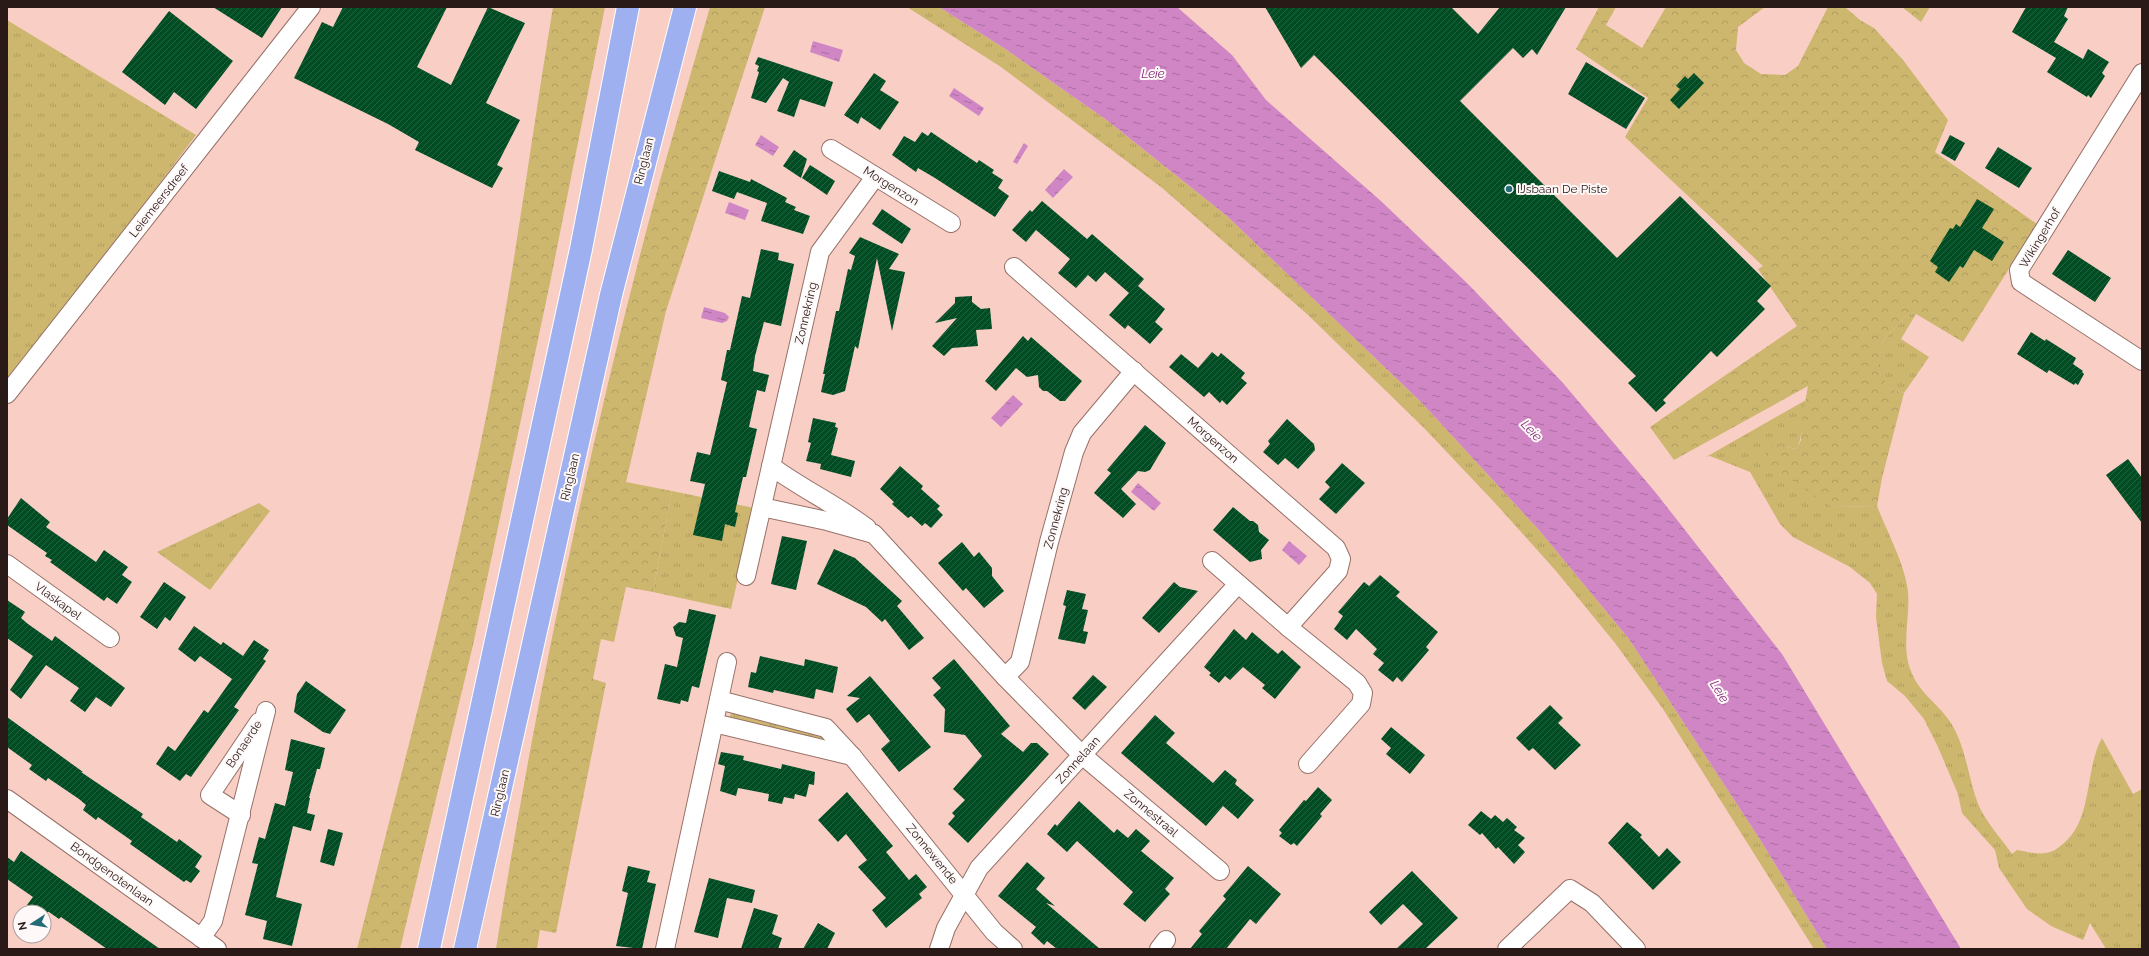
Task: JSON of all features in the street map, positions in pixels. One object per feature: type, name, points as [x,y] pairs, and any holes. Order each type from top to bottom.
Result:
[{"type":"highway","points":[[429,949],[581,249],[628,7]]},
{"type":"highway","name":"Ringlaan","points":[[465,949],[611,295],[685,7]]},
{"type":"street","name":"Leiemeersdreef","points":[[7,394],[311,7]]},
{"type":"street","name":"Wikingerhof","points":[[2142,72],[2019,270],[2019,276],[2021,282],[2142,361]]},
{"type":"street","name":"Morgenzon","points":[[831,148],[875,177],[951,223]]},
{"type":"street","name":"Zonnekring","points":[[746,576],[820,252],[875,177]]},
{"type":"street","name":"Morgenzon","points":[[1014,267],[1336,548],[1341,558],[1338,571],[1288,627]]},
{"type":"street","name":"Zonnekring","points":[[1005,677],[1020,662],[1049,542],[1074,452],[1082,433],[1134,371]]},
{"type":"street","points":[[771,466],[790,480],[845,511],[874,534],[1005,677],[1082,755]]},
{"type":"street","points":[[762,507],[827,521],[874,534]]},
{"type":"street","points":[[1212,561],[1288,627],[1358,682],[1363,693],[1361,704],[1308,764]]},
{"type":"street","name":"Vlaskapel","points":[[7,564],[110,638]]},
{"type":"street","name":"Zonnelaan","points":[[939,949],[946,928],[966,895],[979,868],[1238,584]]},
{"type":"street","points":[[665,949],[728,662]]},
{"type":"street","name":"Zonnewende","points":[[719,700],[826,728],[852,756],[966,895],[994,932],[1013,949]]},
{"type":"street","name":"Bonaerde","points":[[201,938],[213,921],[241,815],[266,711],[210,795],[241,815]]},
{"type":"street","points":[[714,725],[852,756]]},
{"type":"street","name":"Zonnestraal","points":[[1082,755],[1220,871]]},
{"type":"street","name":"Bondgenotenlaan","points":[[7,799],[217,949]]},
{"type":"street","points":[[1507,949],[1570,889],[1592,903],[1636,949]]},
{"type":"green space","points":[[553,7],[605,7],[550,283],[473,645],[400,949],[357,949],[435,641],[478,456],[500,344]]},
{"type":"green space","points":[[710,7],[765,7],[666,311],[626,482],[672,491],[653,592],[626,587],[614,642],[601,639],[593,679],[606,683],[556,933],[540,930],[537,949],[496,949],[511,857],[545,673],[583,490],[604,398],[650,217]]},
{"type":"green space","points":[[907,7],[939,7],[1004,48],[1108,121],[1227,216],[1421,402],[1539,530],[1629,639],[1761,841],[1827,949],[1814,949],[1663,709],[1615,643],[1556,571],[1495,503],[1424,428],[1307,314],[1161,187],[1001,67]]},
{"type":"green space","points":[[1599,7],[1616,7],[1606,25],[1642,48],[1666,7],[1765,7],[1738,27],[1736,50],[1744,63],[1761,74],[1785,75],[1798,66],[1828,7],[1845,7],[1860,20],[1874,28],[1903,60],[1948,120],[1935,152],[2037,224],[1963,342],[1916,314],[1909,313],[1883,341],[1877,370],[1890,389],[1904,393],[1882,478],[1877,506],[1832,507],[1763,460],[1767,449],[1775,445],[1797,449],[1801,440],[1802,420],[1808,386],[1674,460],[1650,427],[1797,326],[1758,269],[1763,266],[1625,137],[1648,98],[1576,49]]},
{"type":"green space","points":[[1902,7],[1930,7],[1921,22]]},
{"type":"green space","points":[[7,20],[196,135],[7,387]]},
{"type":"green space","points":[[1909,313],[1916,314],[1901,339],[1929,357],[1904,393],[1890,389],[1876,370],[1883,341]]},
{"type":"green space","points":[[1806,400],[1802,432],[1797,449],[1787,447],[1832,507],[1877,506],[1900,559],[1906,581],[1908,600],[1906,645],[1911,673],[1921,689],[1951,723],[1960,742],[1978,804],[1989,823],[2012,854],[2017,850],[2044,853],[2055,850],[2073,833],[2080,821],[2096,751],[2102,738],[2133,794],[2142,789],[2142,949],[2106,949],[2090,923],[2083,940],[2051,926],[2027,909],[1999,868],[1995,850],[1962,813],[1958,794],[1924,719],[1905,696],[1887,681],[1882,663],[1876,617],[1877,594],[1870,583],[1850,567],[1793,537],[1780,524],[1750,472],[1710,456],[1706,457]]},
{"type":"green space","points":[[672,491],[754,508],[731,609],[653,592]]},
{"type":"green space","points":[[259,503],[270,511],[210,590],[157,552]]},
{"type":"green space","points":[[731,713],[822,733],[823,740],[819,743],[729,719]]},
{"type":"water","name":"Leie","points":[[939,7],[1177,7],[1232,55],[1266,100],[1382,202],[1468,284],[1563,383],[1656,493],[1782,654],[1961,949],[1827,949],[1761,841],[1629,639],[1539,530],[1421,402],[1227,216],[1108,121],[1004,48]]},
{"type":"water","points":[[813,41],[843,50],[839,62],[810,52]]},
{"type":"water","points":[[954,88],[984,108],[979,116],[949,96]]},
{"type":"water","points":[[761,135],[779,147],[773,156],[755,145]]},
{"type":"water","points":[[1024,143],[1028,146],[1017,164],[1013,162]]},
{"type":"water","points":[[1064,169],[1073,177],[1053,198],[1045,190]]},
{"type":"water","points":[[729,202],[749,210],[745,220],[725,213]]},
{"type":"water","points":[[704,307],[725,313],[729,317],[727,321],[722,323],[701,318]]},
{"type":"water","points":[[1013,395],[1023,404],[1001,427],[991,418]]},
{"type":"water","points":[[1138,483],[1161,503],[1154,511],[1131,492]]},
{"type":"water","points":[[1289,541],[1307,556],[1299,565],[1282,550]]},
{"type":"building","points":[[213,7],[282,7],[262,38]]},
{"type":"building","points":[[343,7],[447,7],[417,67],[451,85],[488,7],[525,23],[486,103],[520,120],[497,165],[503,168],[492,188],[415,150],[419,142],[388,124],[294,78],[322,22],[333,27]]},
{"type":"building","points":[[1265,7],[1451,7],[1478,34],[1500,7],[1566,7],[1537,55],[1532,49],[1523,58],[1513,48],[1460,101],[1617,258],[1680,196],[1771,286],[1757,301],[1765,309],[1717,357],[1711,351],[1663,400],[1666,403],[1656,412],[1628,383],[1636,376],[1314,55],[1301,68]]},
{"type":"building","points":[[2026,7],[2068,7],[2064,16],[2068,19],[2054,42],[2083,59],[2088,49],[2109,62],[2102,73],[2105,76],[2091,98],[2047,72],[2056,58],[2012,32]]},
{"type":"building","points":[[169,11],[233,61],[196,109],[174,92],[165,105],[122,72]]},
{"type":"building","points":[[758,57],[833,82],[825,107],[800,99],[794,117],[777,111],[789,82],[783,78],[766,103],[751,98],[759,72],[757,71],[759,66],[755,64]]},
{"type":"building","points":[[1586,62],[1645,98],[1626,129],[1568,94]]},
{"type":"building","points":[[874,73],[886,81],[880,90],[899,102],[880,130],[861,117],[858,124],[844,115]]},
{"type":"building","points":[[1694,73],[1704,83],[1679,109],[1670,100],[1680,89],[1676,86],[1685,76],[1688,79]]},
{"type":"building","points":[[922,132],[928,136],[931,132],[977,163],[979,160],[994,170],[992,173],[1003,180],[998,188],[1009,196],[995,217],[935,178],[918,168],[916,172],[892,155],[904,136],[915,142]]},
{"type":"building","points":[[1950,135],[1965,143],[1955,161],[1941,153]]},
{"type":"building","points":[[1998,147],[2032,168],[2019,188],[1985,168]]},
{"type":"building","points":[[794,150],[807,159],[801,178],[783,166]]},
{"type":"building","points":[[810,165],[835,181],[827,195],[802,178]]},
{"type":"building","points":[[719,171],[750,182],[751,179],[787,198],[785,202],[796,207],[794,210],[810,216],[803,234],[761,221],[767,203],[737,192],[734,199],[712,191]]},
{"type":"building","points":[[1977,199],[1994,209],[1982,228],[2004,242],[1992,261],[1974,250],[1963,268],[1960,266],[1949,282],[1935,272],[1938,267],[1930,261],[1950,228],[1953,229],[1956,224],[1960,227]]},
{"type":"building","points":[[1042,201],[1087,239],[1092,234],[1144,279],[1138,286],[1165,309],[1155,322],[1163,329],[1150,344],[1128,325],[1125,329],[1109,315],[1129,293],[1105,272],[1096,282],[1088,275],[1076,288],[1058,273],[1070,259],[1036,230],[1026,242],[1012,230],[1030,210],[1032,212]]},
{"type":"building","points":[[882,209],[911,229],[902,244],[872,224]]},
{"type":"building","points":[[860,237],[899,254],[889,269],[905,272],[892,331],[877,258],[858,349],[855,346],[845,391],[833,395],[821,392],[825,374],[823,374],[836,311],[839,311],[848,269],[851,270],[855,256],[849,253]]},
{"type":"building","points":[[761,249],[779,253],[778,260],[794,264],[781,326],[764,322],[755,356],[753,371],[769,375],[765,392],[757,390],[749,427],[757,429],[746,477],[743,477],[735,512],[738,513],[735,527],[725,524],[722,541],[693,535],[705,484],[690,481],[697,452],[710,455],[727,382],[721,380],[727,350],[730,350],[742,296],[750,298]]},
{"type":"building","points":[[2068,250],[2111,278],[2095,302],[2052,274]]},
{"type":"building","points":[[972,296],[972,302],[981,309],[990,308],[992,329],[976,330],[978,346],[952,348],[944,356],[932,346],[957,318],[935,323],[955,303],[955,297]]},
{"type":"building","points":[[2031,332],[2045,341],[2046,339],[2076,358],[2073,364],[2083,371],[2082,372],[2084,374],[2078,385],[2075,383],[2074,385],[2049,370],[2047,373],[2017,354]]},
{"type":"building","points":[[1023,336],[1028,341],[1031,337],[1082,381],[1065,401],[1060,401],[1047,391],[1043,391],[1039,387],[1038,375],[1027,377],[1016,368],[996,391],[985,381]]},
{"type":"building","points":[[1212,352],[1218,357],[1221,353],[1245,373],[1241,378],[1247,383],[1227,405],[1222,400],[1220,403],[1209,392],[1204,397],[1169,367],[1181,354],[1198,368]]},
{"type":"building","points":[[813,418],[836,423],[835,427],[838,428],[831,455],[855,461],[851,477],[820,469],[821,464],[806,461],[811,443],[808,442]]},
{"type":"building","points":[[1287,419],[1314,444],[1315,450],[1298,469],[1285,458],[1278,465],[1263,452],[1270,444],[1268,441]]},
{"type":"building","points":[[1145,425],[1166,443],[1150,470],[1145,472],[1138,471],[1121,489],[1136,504],[1123,518],[1094,493],[1111,473],[1107,470]]},
{"type":"building","points":[[2128,459],[2142,478],[2142,523],[2106,475]]},
{"type":"building","points":[[1342,463],[1365,483],[1336,514],[1319,499],[1330,487],[1325,482]]},
{"type":"building","points":[[900,466],[923,486],[921,489],[940,506],[937,509],[943,515],[931,528],[925,523],[922,526],[911,516],[908,518],[892,504],[894,502],[880,489]]},
{"type":"building","points":[[21,498],[50,522],[46,527],[96,562],[104,550],[128,567],[122,575],[132,582],[117,604],[107,597],[104,601],[50,562],[52,560],[45,556],[47,553],[7,525],[7,519]]},
{"type":"building","points":[[1233,507],[1250,521],[1253,521],[1258,525],[1259,532],[1269,540],[1261,550],[1262,559],[1250,562],[1213,530]]},
{"type":"building","points":[[782,536],[807,541],[796,590],[771,584]]},
{"type":"building","points":[[962,542],[974,557],[979,552],[992,568],[992,576],[1004,591],[984,608],[966,588],[963,591],[938,563]]},
{"type":"building","points":[[834,549],[855,558],[902,601],[897,606],[924,638],[909,650],[885,619],[882,622],[866,607],[817,584]]},
{"type":"building","points":[[1380,575],[1400,592],[1396,596],[1438,632],[1426,647],[1429,650],[1402,682],[1397,677],[1393,682],[1378,670],[1384,663],[1373,654],[1377,649],[1356,629],[1347,640],[1334,629],[1343,616],[1338,612],[1364,582],[1369,586]]},
{"type":"building","points":[[164,582],[186,597],[170,621],[165,617],[157,629],[140,617]]},
{"type":"building","points":[[1174,582],[1180,587],[1198,591],[1159,633],[1142,618]]},
{"type":"building","points":[[1067,590],[1086,594],[1082,609],[1088,610],[1083,631],[1088,632],[1085,644],[1058,639],[1066,606],[1063,605]]},
{"type":"building","points":[[7,600],[25,612],[21,618],[28,624],[52,641],[55,636],[125,688],[111,707],[96,697],[85,712],[70,701],[79,688],[46,665],[21,699],[10,690],[33,656],[7,638]]},
{"type":"building","points":[[689,609],[716,615],[699,688],[692,686],[688,702],[681,700],[680,704],[657,699],[665,664],[677,667],[683,638],[676,636],[673,627],[679,622],[686,623]]},
{"type":"building","points":[[194,626],[221,645],[223,642],[243,656],[254,640],[269,650],[263,659],[266,661],[234,707],[239,710],[191,777],[186,774],[180,781],[156,764],[168,746],[175,751],[204,710],[208,713],[232,679],[200,656],[195,662],[178,649]]},
{"type":"building","points":[[1234,629],[1246,640],[1252,632],[1278,654],[1282,650],[1301,667],[1275,699],[1262,688],[1265,685],[1243,667],[1230,680],[1225,676],[1219,683],[1209,675],[1211,673],[1204,667]]},
{"type":"building","points":[[760,656],[804,666],[805,659],[838,667],[833,693],[816,689],[814,699],[774,690],[773,693],[748,687],[751,672],[756,673]]},
{"type":"building","points":[[954,659],[1010,726],[1001,734],[1023,752],[1031,743],[1037,743],[1049,754],[968,843],[948,824],[955,816],[952,813],[965,800],[953,789],[982,756],[965,735],[944,732],[945,709],[933,695],[941,688],[932,678]]},
{"type":"building","points":[[1093,675],[1107,687],[1085,710],[1072,698]]},
{"type":"building","points":[[870,676],[931,747],[899,772],[881,749],[890,741],[869,714],[857,723],[846,709],[860,698],[847,696]]},
{"type":"building","points":[[306,681],[346,710],[330,734],[323,732],[294,712],[297,694]]},
{"type":"building","points":[[1550,705],[1563,718],[1558,723],[1581,745],[1555,770],[1533,748],[1529,751],[1516,738]]},
{"type":"building","points":[[1155,715],[1175,733],[1166,743],[1213,783],[1225,770],[1237,780],[1235,784],[1254,800],[1238,819],[1223,806],[1206,826],[1121,753]]},
{"type":"building","points":[[7,717],[83,772],[81,772],[143,814],[141,817],[177,842],[179,839],[202,856],[195,867],[200,871],[191,883],[186,880],[184,882],[130,844],[132,841],[98,817],[96,820],[83,810],[86,805],[79,799],[48,778],[46,781],[29,769],[32,765],[7,747]]},
{"type":"building","points":[[1391,727],[1425,755],[1410,774],[1386,754],[1391,748],[1381,739]]},
{"type":"building","points":[[291,739],[325,748],[320,769],[317,769],[309,798],[307,813],[315,815],[311,831],[293,826],[276,897],[302,904],[292,946],[263,939],[267,921],[245,915],[258,864],[252,863],[259,837],[265,839],[275,803],[285,806],[293,772],[285,770]]},
{"type":"building","points":[[721,752],[744,756],[743,760],[781,769],[782,764],[815,772],[814,785],[809,784],[806,797],[795,794],[794,799],[784,797],[782,804],[768,801],[769,794],[738,788],[736,796],[720,791],[725,766],[718,764]]},
{"type":"building","points":[[1318,787],[1332,800],[1320,814],[1322,816],[1297,846],[1294,843],[1291,845],[1279,836],[1282,833],[1279,830],[1304,800],[1306,801]]},
{"type":"building","points":[[847,792],[893,846],[886,852],[909,880],[916,874],[927,887],[919,894],[922,898],[886,928],[872,910],[886,898],[858,867],[867,860],[846,834],[838,842],[818,820]]},
{"type":"building","points":[[1079,801],[1114,833],[1117,829],[1128,838],[1136,829],[1150,841],[1141,851],[1174,878],[1165,889],[1170,894],[1145,922],[1123,904],[1133,892],[1077,841],[1067,852],[1047,834],[1055,824],[1057,826]]},
{"type":"building","points":[[1481,811],[1491,819],[1495,815],[1503,822],[1507,818],[1517,827],[1514,830],[1525,838],[1518,845],[1525,852],[1514,864],[1498,847],[1496,849],[1482,833],[1480,835],[1468,825]]},
{"type":"building","points":[[1627,822],[1642,835],[1640,837],[1659,857],[1667,848],[1681,862],[1653,890],[1608,843]]},
{"type":"building","points":[[328,829],[343,833],[334,866],[320,862]]},
{"type":"building","points":[[21,851],[160,949],[107,949],[61,917],[59,919],[52,914],[52,904],[28,904],[33,897],[7,879],[7,857],[14,862]]},
{"type":"building","points":[[1027,862],[1045,878],[1036,889],[1055,906],[1046,903],[1100,949],[1057,949],[1047,941],[1044,945],[1031,933],[1036,927],[998,896]]},
{"type":"building","points":[[628,866],[650,871],[647,882],[656,884],[642,949],[616,946],[628,893],[622,891]]},
{"type":"building","points":[[1248,866],[1281,894],[1256,924],[1250,919],[1226,949],[1190,949],[1202,934],[1199,931],[1226,899],[1223,896]]},
{"type":"building","points":[[1412,871],[1458,918],[1425,949],[1396,949],[1423,924],[1403,904],[1381,925],[1369,912]]},
{"type":"building","points":[[709,878],[755,890],[752,903],[727,898],[718,938],[694,932]]},
{"type":"building","points":[[754,908],[778,915],[772,934],[782,938],[778,949],[741,949]]},
{"type":"building","points":[[818,923],[835,933],[827,949],[803,949]]},
{"type":"place","name":"IJsbaan De Piste","points":[[1509,189]]}]
